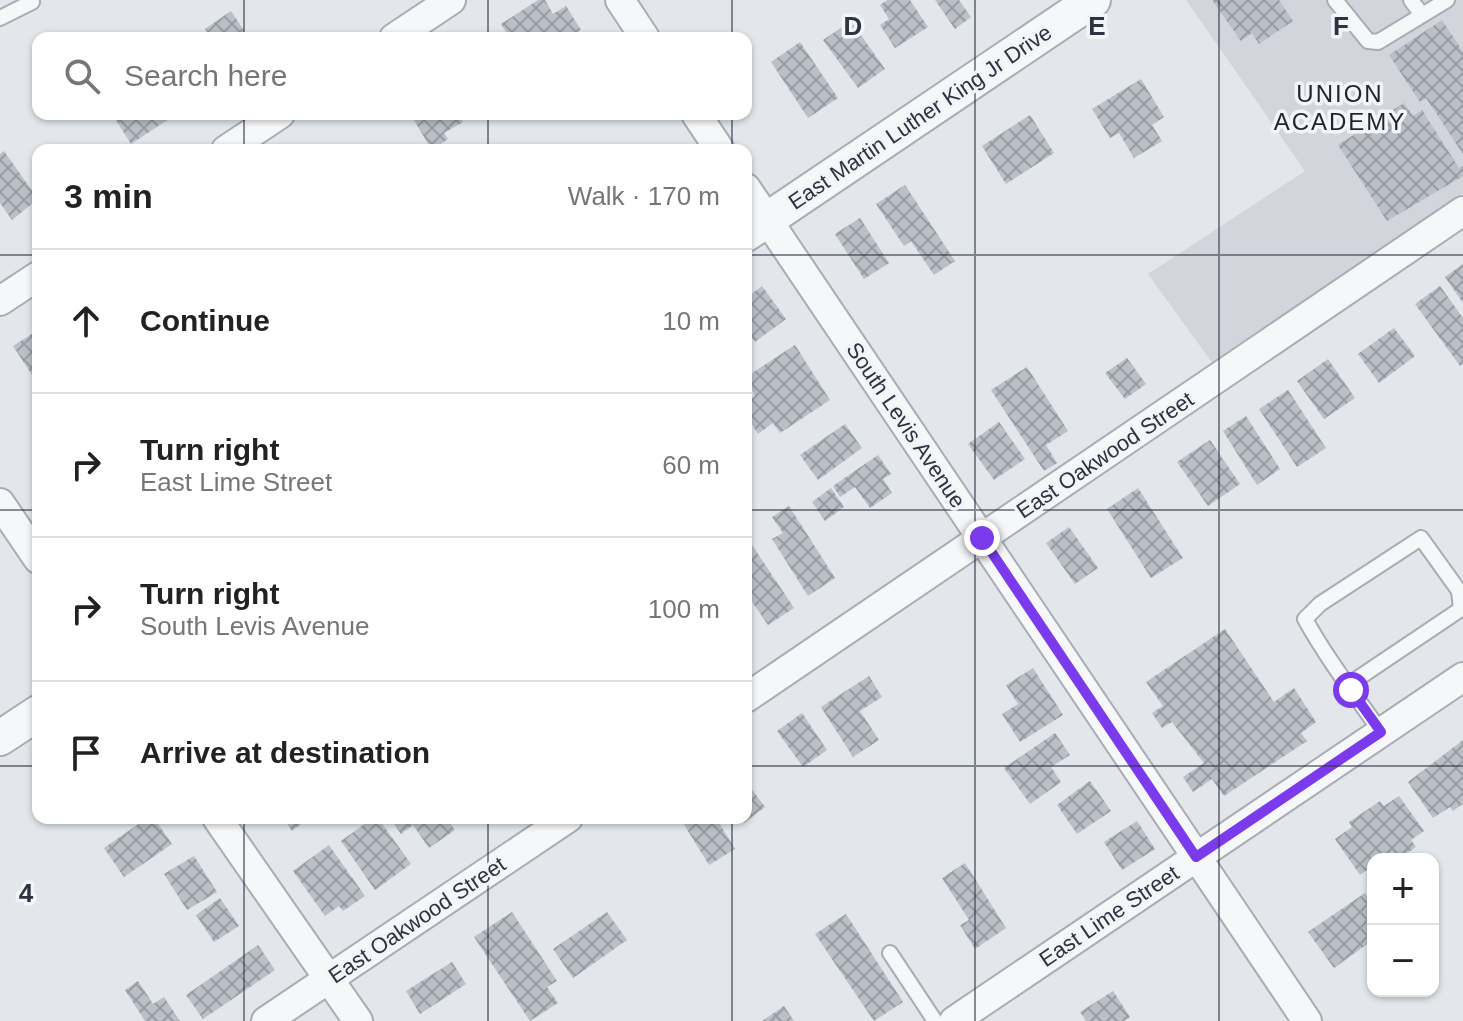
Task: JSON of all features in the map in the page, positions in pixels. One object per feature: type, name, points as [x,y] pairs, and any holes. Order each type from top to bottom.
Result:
[{"type":"street","points":[[403,32],[451,0]]},
{"type":"street","points":[[620,0],[641,32]]},
{"type":"street","name":"East Martin Luther King Jr Drive","points":[[757,227],[1093,0]]},
{"type":"street","points":[[235,144],[271,120]]},
{"type":"street","points":[[700,120],[716,144]]},
{"type":"street","name":"East Oakwood Street","points":[[752,694],[1463,211]]},
{"type":"street","name":"South Levis Avenue","points":[[757,227],[982,538],[1307,1021]]},
{"type":"street","points":[[0,301],[32,280]]},
{"type":"street","points":[[0,503],[32,550]]},
{"type":"street","name":"East Lime Street","points":[[954,1021],[1463,677]]},
{"type":"street","points":[[0,738],[32,717]]},
{"type":"street","points":[[221,824],[358,1021]]},
{"type":"street","name":"East Oakwood Street","points":[[266,1021],[559,824]]},
{"type":"lane","points":[[1335,0],[1368,41],[1387,38],[1447,0]]},
{"type":"lane","points":[[1411,0],[1422,15]]},
{"type":"lane","points":[[0,18],[32,2]]},
{"type":"lane","points":[[1348,685],[1461,609],[1459,591],[1421,538],[1320,604],[1305,619],[1348,685],[1381,732]]},
{"type":"lane","points":[[890,953],[935,1021]]},
{"type":"shaded area","points":[[1186,0],[1463,0],[1463,194],[1213,364],[1148,274],[1305,171]]},
{"type":"building","points":[[538,0],[545,0],[553,14],[566,6],[581,30],[506,32],[501,24]]},
{"type":"building","points":[[887,0],[910,0],[928,27],[895,48],[880,25],[889,19],[880,5]]},
{"type":"building","points":[[935,0],[959,0],[971,17],[955,29]]},
{"type":"building","points":[[1212,0],[1279,0],[1293,21],[1259,44],[1252,33],[1241,41]]},
{"type":"building","points":[[231,11],[245,32],[207,32],[205,29]]},
{"type":"building","points":[[1442,20],[1463,52],[1463,154],[1426,98],[1420,102],[1389,55]]},
{"type":"building","points":[[851,21],[885,69],[858,88],[823,40]]},
{"type":"building","points":[[800,42],[838,98],[808,118],[771,62]]},
{"type":"building","points":[[1141,79],[1164,117],[1152,125],[1162,141],[1134,158],[1119,133],[1110,138],[1092,109]]},
{"type":"building","points":[[1404,103],[1413,116],[1422,110],[1459,168],[1463,166],[1463,176],[1387,221],[1338,145]]},
{"type":"building","points":[[1030,115],[1054,153],[1006,184],[982,146]]},
{"type":"building","points":[[116,120],[167,120],[131,144]]},
{"type":"building","points":[[414,120],[462,120],[444,133],[448,139],[441,144],[428,144]]},
{"type":"building","points":[[4,151],[32,191],[32,204],[12,220],[0,203],[0,154]]},
{"type":"building","points":[[905,185],[955,261],[934,275],[911,241],[904,246],[876,204]]},
{"type":"building","points":[[860,218],[889,263],[864,279],[835,234]]},
{"type":"building","points":[[1463,264],[1463,303],[1445,277]]},
{"type":"building","points":[[762,286],[786,319],[755,342],[752,338],[752,294]]},
{"type":"building","points":[[1440,286],[1463,318],[1463,364],[1460,366],[1415,304]]},
{"type":"building","points":[[1394,328],[1415,356],[1379,383],[1358,354]]},
{"type":"building","points":[[32,334],[32,375],[13,346]]},
{"type":"building","points":[[795,345],[830,400],[780,433],[773,423],[758,434],[752,424],[752,398],[755,396],[752,373]]},
{"type":"building","points":[[1127,358],[1146,384],[1125,399],[1105,373]]},
{"type":"building","points":[[1328,359],[1355,398],[1324,419],[1297,381]]},
{"type":"building","points":[[1027,367],[1068,431],[1046,445],[1057,463],[1044,471],[991,390]]},
{"type":"building","points":[[1288,390],[1326,448],[1297,467],[1259,409]]},
{"type":"building","points":[[1246,416],[1280,469],[1257,485],[1223,431]]},
{"type":"building","points":[[999,422],[1025,459],[994,480],[968,444]]},
{"type":"building","points":[[845,424],[862,448],[818,480],[800,455]]},
{"type":"building","points":[[1210,440],[1240,484],[1208,506],[1177,462]]},
{"type":"building","points":[[878,455],[891,474],[883,479],[892,493],[870,508],[855,487],[840,497],[833,486]]},
{"type":"building","points":[[831,488],[844,507],[825,521],[812,502]]},
{"type":"building","points":[[1138,488],[1183,558],[1151,578],[1107,509]]},
{"type":"building","points":[[789,506],[835,578],[808,596],[772,539],[783,533],[772,517]]},
{"type":"building","points":[[1069,527],[1098,568],[1075,584],[1046,543]]},
{"type":"building","points":[[752,545],[794,608],[768,625],[752,602]]},
{"type":"building","points":[[1225,629],[1274,702],[1294,688],[1316,722],[1301,733],[1307,741],[1224,796],[1212,779],[1193,792],[1183,777],[1204,763],[1172,722],[1162,728],[1152,713],[1163,706],[1146,682]]},
{"type":"building","points":[[1033,668],[1063,715],[1020,742],[1002,714],[1018,704],[1006,685]]},
{"type":"building","points":[[869,676],[882,697],[860,711],[879,740],[853,757],[821,707]]},
{"type":"building","points":[[802,713],[827,750],[803,767],[777,731]]},
{"type":"building","points":[[1055,733],[1070,755],[1051,767],[1061,782],[1030,804],[1004,768]]},
{"type":"building","points":[[1463,740],[1463,804],[1453,811],[1450,807],[1433,818],[1408,782]]},
{"type":"building","points":[[1090,781],[1111,811],[1077,834],[1057,805]]},
{"type":"building","points":[[752,789],[765,807],[752,817]]},
{"type":"building","points":[[1399,796],[1424,831],[1411,840],[1416,847],[1407,853],[1367,853],[1367,870],[1360,875],[1335,839],[1352,827],[1349,822],[1380,801],[1384,806]]},
{"type":"building","points":[[1137,821],[1155,849],[1122,870],[1104,842]]},
{"type":"building","points":[[138,824],[158,824],[172,844],[124,877],[104,848]]},
{"type":"building","points":[[287,824],[301,824],[292,831]]},
{"type":"building","points":[[365,824],[382,824],[411,864],[375,890],[341,841]]},
{"type":"building","points":[[394,824],[450,824],[455,830],[429,848],[413,825],[401,834]]},
{"type":"building","points":[[684,824],[720,824],[735,849],[709,865]]},
{"type":"building","points":[[329,845],[365,896],[343,911],[339,906],[325,916],[293,871]]},
{"type":"building","points":[[194,856],[217,892],[187,910],[164,874]]},
{"type":"building","points":[[965,863],[1006,928],[975,949],[960,925],[969,920],[942,878]]},
{"type":"building","points":[[1365,893],[1367,896],[1367,944],[1334,968],[1308,932]]},
{"type":"building","points":[[220,898],[239,926],[214,942],[196,915]]},
{"type":"building","points":[[512,912],[557,981],[547,987],[558,1003],[530,1021],[474,937]]},
{"type":"building","points":[[607,912],[627,940],[573,978],[553,949]]},
{"type":"building","points":[[846,914],[903,1002],[874,1021],[815,934]]},
{"type":"building","points":[[258,945],[275,970],[203,1019],[186,995]]},
{"type":"building","points":[[452,962],[466,984],[420,1014],[406,991]]},
{"type":"building","points":[[138,981],[153,1004],[164,997],[180,1021],[145,1021],[125,990]]},
{"type":"building","points":[[1113,991],[1130,1017],[1124,1021],[1086,1021],[1080,1012]]},
{"type":"building","points":[[784,1006],[794,1021],[762,1021]]},
{"type":"district","name":"UNION ACADEMY","points":[[1340,107]]},
{"type":"route","points":[[982,538],[1196,857],[1381,732],[1351,690]]}]
